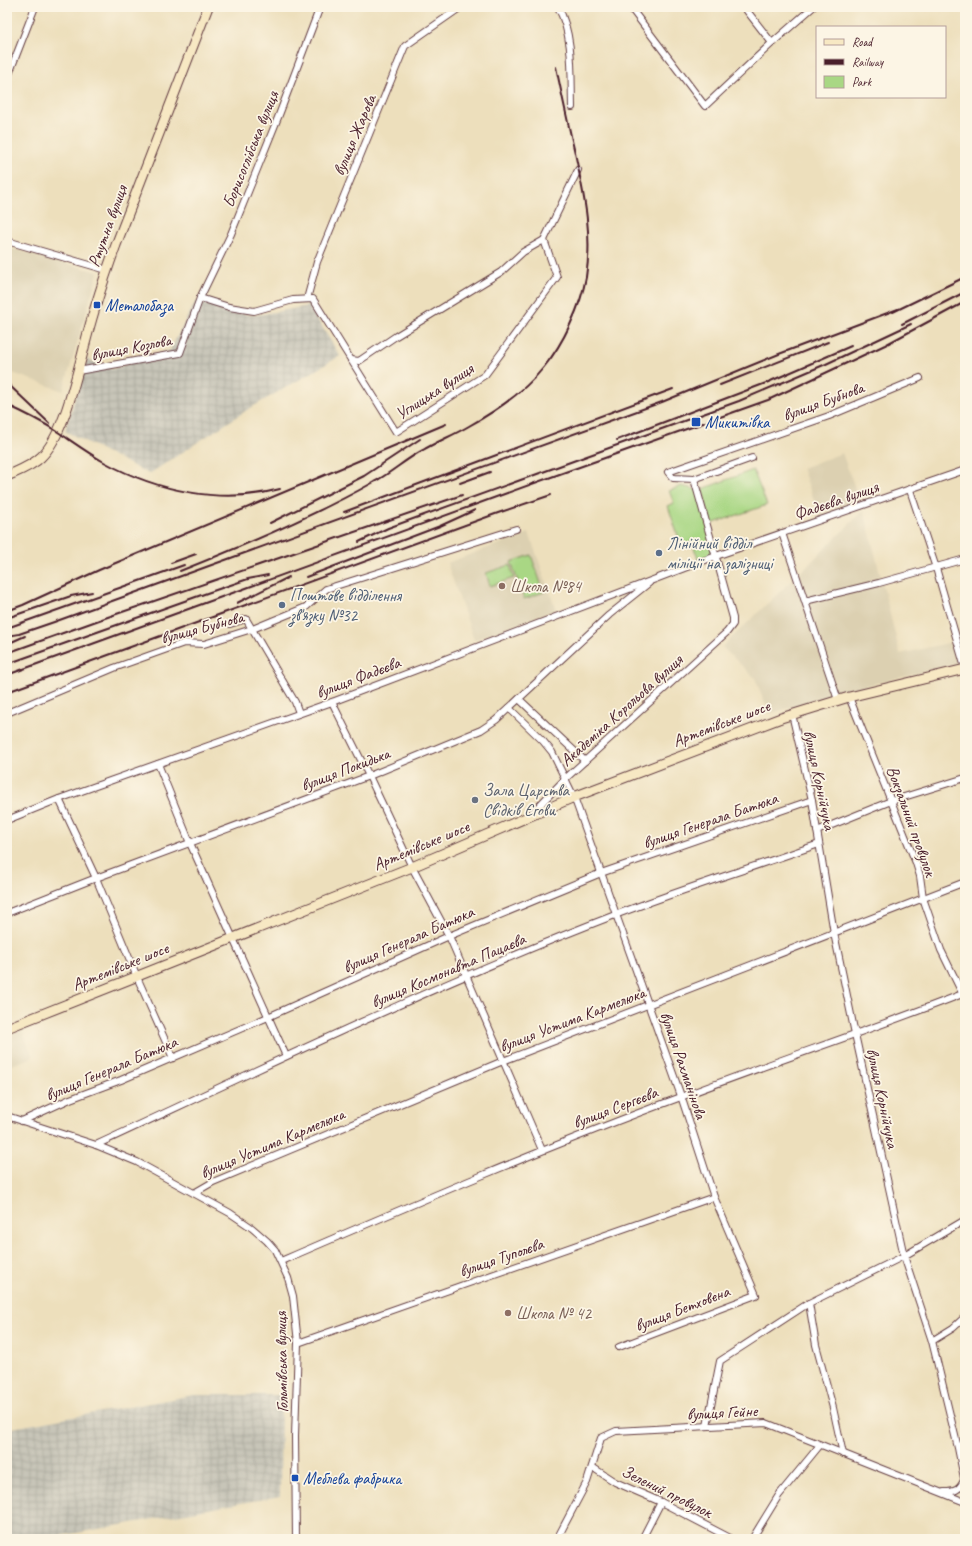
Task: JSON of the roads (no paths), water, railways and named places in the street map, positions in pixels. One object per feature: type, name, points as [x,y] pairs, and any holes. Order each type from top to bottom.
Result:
[{"type":"main road","name":"Ртутна вулиця","points":[[7,476],[31,465],[41,457],[50,446],[58,432],[78,371],[107,270],[208,7]]},
{"type":"main road","name":"Артемівське шосе","points":[[7,1028],[412,867],[574,797],[792,714],[849,697],[965,669]]},
{"type":"street","points":[[7,79],[35,7]]},
{"type":"street","name":"Борисоглібська вулиця","points":[[200,298],[231,234],[279,115],[320,7]]},
{"type":"street","name":"вулиця Жарова","points":[[310,299],[317,262],[405,46],[462,7]]},
{"type":"street","points":[[558,7],[569,37],[572,107]]},
{"type":"street","points":[[630,7],[705,106],[813,7]]},
{"type":"street","points":[[744,7],[772,43]]},
{"type":"street","points":[[351,360],[359,360],[501,272],[523,252],[544,240],[578,170]]},
{"type":"street","points":[[7,240],[107,270]]},
{"type":"street","name":"Углицька вулиця","points":[[310,299],[351,360],[396,432],[485,375],[557,277],[544,240]]},
{"type":"street","points":[[200,298],[229,308],[254,311],[293,300],[310,299]]},
{"type":"street","name":"вулиця Козлова","points":[[78,371],[180,353],[200,298]]},
{"type":"street","name":"вулиця Бубнова","points":[[694,479],[673,478],[668,472],[829,416],[920,378]]},
{"type":"street","points":[[716,556],[694,479],[752,458]]},
{"type":"street","name":"Фадєєва вулиця","points":[[716,556],[965,470]]},
{"type":"street","points":[[910,490],[936,568],[965,669]]},
{"type":"street","name":"вулиця Бубнова","points":[[7,713],[114,668],[184,643],[204,644],[251,629],[306,608],[326,589],[516,530]]},
{"type":"street","points":[[782,533],[838,700]]},
{"type":"street","name":"вулиця Фадєєва","points":[[7,820],[59,799],[332,702],[716,556]]},
{"type":"street","name":"Академіка Корольова вулиця","points":[[528,817],[565,779],[727,632],[733,624],[733,618],[716,556]]},
{"type":"street","points":[[805,601],[936,568],[965,559]]},
{"type":"street","name":"вулиця Покидька","points":[[7,913],[190,842],[369,776],[481,730],[496,720],[609,615],[652,581]]},
{"type":"street","points":[[230,624],[246,619],[295,702],[299,714]]},
{"type":"street","name":"Вокзальний провулок","points":[[849,697],[916,863],[920,876],[923,898],[941,950],[964,995]]},
{"type":"street","points":[[519,699],[584,762]]},
{"type":"street","points":[[332,702],[412,867],[449,936],[542,1150]]},
{"type":"street","name":"вулиця Рахманінова","points":[[509,708],[552,752],[574,797],[615,915],[649,1004],[714,1197],[756,1295]]},
{"type":"street","name":"вулиця Корнійчука","points":[[792,714],[812,800],[834,933],[904,1256],[932,1341],[965,1481]]},
{"type":"street","points":[[158,764],[232,939],[286,1056]]},
{"type":"street","points":[[817,831],[891,801],[965,778]]},
{"type":"street","points":[[59,799],[96,878],[137,977],[173,1058]]},
{"type":"street","name":"вулиця Генерала Батюка","points":[[22,1121],[70,1099],[121,1080],[268,1017],[449,936],[601,873],[812,800]]},
{"type":"street","name":"вулиця Космонавта Пацаєва","points":[[96,1144],[286,1056],[467,976],[615,915],[819,844]]},
{"type":"street","name":"вулиця Устима Кармелюка","points":[[194,1193],[213,1182],[503,1061],[965,882]]},
{"type":"street","name":"вулиця Сергєєва","points":[[280,1261],[542,1150],[681,1096],[964,995]]},
{"type":"street","name":"Гольмівська вулиця","points":[[7,1116],[96,1144],[137,1162],[194,1193],[252,1228],[267,1241],[280,1261],[288,1278],[293,1296],[298,1343],[295,1436],[296,1539]]},
{"type":"street","name":"вулиця Туполєва","points":[[298,1343],[714,1197]]},
{"type":"street","points":[[707,1426],[720,1361],[809,1303],[904,1256],[965,1220]]},
{"type":"street","name":"вулиця Бетховена","points":[[619,1347],[756,1295]]},
{"type":"street","points":[[809,1303],[816,1345],[833,1408],[843,1454]]},
{"type":"street","points":[[932,1341],[953,1328],[965,1317]]},
{"type":"street","name":"вулиця Гейне","points":[[557,1539],[587,1482],[601,1438],[616,1431],[766,1423],[965,1502]]},
{"type":"street","points":[[752,1539],[779,1495],[820,1444]]},
{"type":"street","points":[[958,1448],[965,1446]]},
{"type":"street","name":"Зелений провулок","points":[[592,1466],[615,1482],[661,1502],[732,1539]]},
{"type":"street","points":[[938,1492],[952,1492],[958,1490],[965,1481]]},
{"type":"street","points":[[642,1539],[661,1502]]},
{"type":"railway","points":[[180,571],[254,541],[351,495],[417,454],[500,407],[528,384],[551,358],[576,312],[584,288],[588,261],[588,230],[582,184],[556,67]]},
{"type":"railway","points":[[893,312],[965,277]]},
{"type":"railway","points":[[902,324],[965,292]]},
{"type":"railway","points":[[7,675],[554,476],[768,400],[885,345],[965,302]]},
{"type":"railway","points":[[7,636],[19,634],[54,622],[662,402],[779,354],[898,309]]},
{"type":"railway","points":[[359,542],[388,528],[739,401],[826,364],[911,324]]},
{"type":"railway","points":[[720,385],[828,342]]},
{"type":"railway","points":[[617,440],[766,383],[851,346]]},
{"type":"railway","points":[[7,383],[49,423]]},
{"type":"railway","points":[[344,512],[673,389]]},
{"type":"railway","points":[[7,405],[27,414],[58,432],[104,462],[124,472],[167,488],[212,495],[235,496],[258,494],[280,489]]},
{"type":"railway","points":[[7,611],[99,570],[446,424]]},
{"type":"railway","points":[[270,523],[364,476],[420,439]]},
{"type":"railway","points":[[460,483],[490,472]]},
{"type":"railway","points":[[7,653],[462,495]]},
{"type":"railway","points":[[7,692],[551,495]]},
{"type":"railway","points":[[306,577],[440,526],[475,510]]},
{"type":"railway","points":[[171,563],[196,554]]},
{"type":"railway","points":[[7,628],[184,565]]},
{"type":"railway","points":[[7,664],[248,579],[268,575]]},
{"type":"railway","points":[[237,603],[289,577]]},
{"type":"railway","points":[[7,618],[71,596],[92,592]]},
{"type":"railway","points":[[7,644],[25,636]]},
{"type":"place","name":"Металобаза","points":[[97,305]]},
{"type":"place","name":"Микитівка","points":[[696,422]]},
{"type":"place","name":"Лінійний відділ міліції на залізниці","points":[[659,553]]},
{"type":"place","name":"Школа №84","points":[[502,586]]},
{"type":"place","name":"Поштове відділення зв'язку №32","points":[[282,605]]},
{"type":"place","name":"Зала Царства Свідків Єгови","points":[[475,800]]},
{"type":"place","name":"Школа № 42","points":[[508,1313]]},
{"type":"place","name":"Меблева фабрика","points":[[295,1478]]}]
